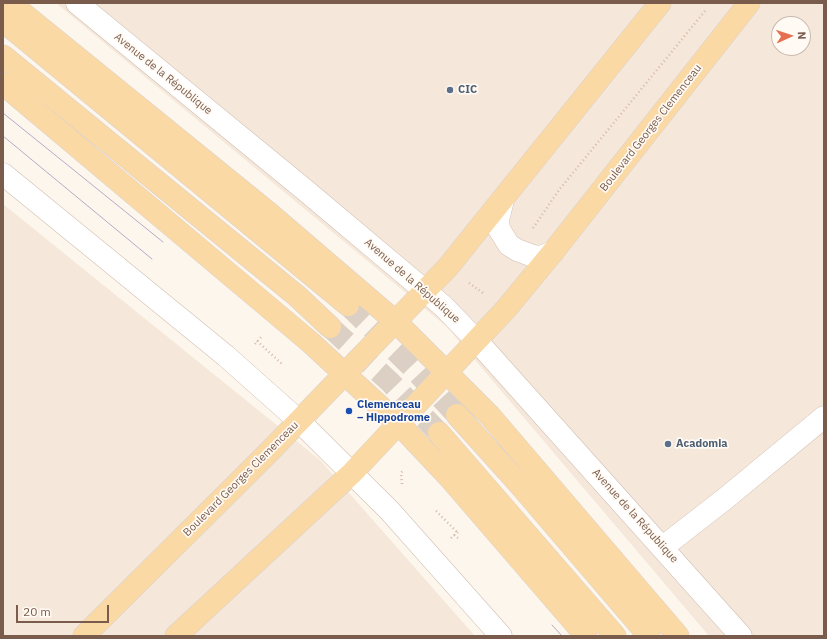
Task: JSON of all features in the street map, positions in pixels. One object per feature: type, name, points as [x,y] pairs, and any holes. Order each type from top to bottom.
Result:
[{"type":"main road","points":[[10,3],[276,219],[396,322],[447,372],[535,466],[678,636]]},
{"type":"main road","points":[[425,291],[448,267],[503,200],[660,3]]},
{"type":"main road","name":"Boulevard Georges Clemenceau","points":[[447,372],[506,309],[553,252],[749,3]]},
{"type":"main road","points":[[3,21],[348,305]]},
{"type":"main road","points":[[3,56],[297,296],[330,327]]},
{"type":"main road","points":[[3,84],[304,336],[399,424],[449,477],[586,636]]},
{"type":"main road","name":"Boulevard Georges Clemenceau","points":[[84,636],[425,291]]},
{"type":"main road","points":[[176,636],[352,473],[447,372]]},
{"type":"main road","points":[[457,415],[525,490],[649,636]]},
{"type":"main road","points":[[439,432],[615,636]]},
{"type":"street","name":"Avenue de la République","points":[[77,3],[443,306],[476,340],[663,547],[740,636]]},
{"type":"street","points":[[3,174],[226,356],[299,420],[389,510],[501,636]]},
{"type":"street","points":[[503,200],[498,220],[499,229],[509,245],[517,250],[533,256],[541,257],[553,252]]},
{"type":"street","points":[[663,547],[824,418]]},
{"type":"path","points":[[517,250],[559,190],[707,9]]},
{"type":"path","points":[[448,267],[506,309]]},
{"type":"path","points":[[483,292],[488,286]]},
{"type":"path","points":[[257,341],[282,364]]},
{"type":"path","points":[[403,491],[401,473],[409,464]]},
{"type":"path","points":[[436,511],[458,532]]},
{"type":"path","points":[[454,535],[458,539]]},
{"type":"shaded area","points":[[56,3],[824,3],[824,636],[709,636],[447,327]]},
{"type":"shaded area","points":[[3,204],[320,460],[475,636],[3,636]]},
{"type":"tunnel","points":[[348,305],[411,366],[457,415]]},
{"type":"tunnel","points":[[330,327],[390,382],[439,433]]},
{"type":"tram line","points":[[3,113],[163,242]]},
{"type":"tram line","points":[[3,136],[152,259]]},
{"type":"tram line","points":[[552,625],[562,636]]},
{"type":"place","name":"CIC","points":[[450,90]]},
{"type":"place","name":"Clemenceau – Hippodrome","points":[[349,411]]},
{"type":"place","name":"Acadomia","points":[[668,444]]}]
